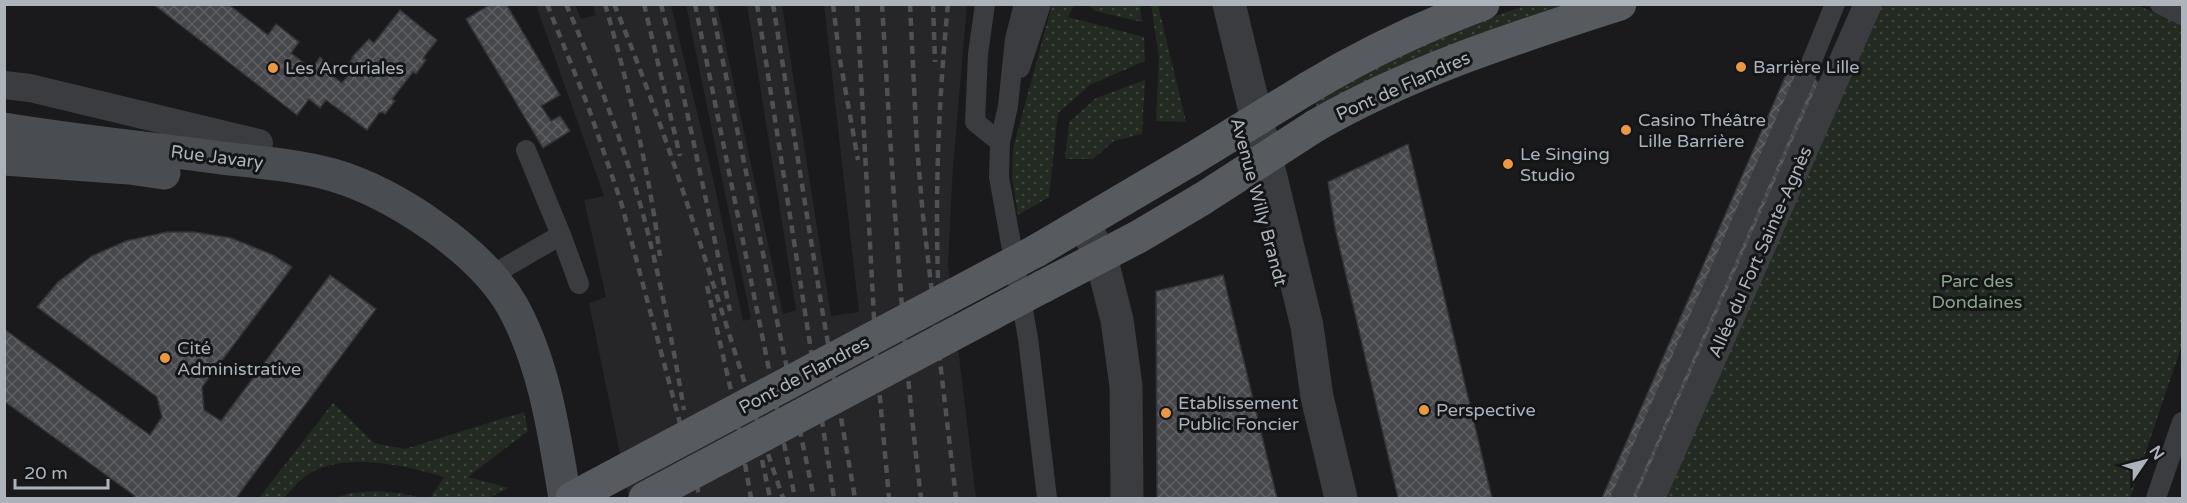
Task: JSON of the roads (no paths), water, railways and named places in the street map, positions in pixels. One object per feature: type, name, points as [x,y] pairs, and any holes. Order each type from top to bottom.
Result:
[{"type":"main road","name":"Pont de Flandres","points":[[572,498],[1036,251],[1348,63],[1416,30],[1483,4]]},
{"type":"main road","name":"Pont de Flandres","points":[[645,498],[1101,257],[1202,199],[1338,113],[1407,80],[1515,39],[1620,4]]},
{"type":"main road","name":"Rue Javary","points":[[4,129],[331,174],[387,196],[419,217],[460,248],[490,276],[511,304],[536,356],[550,415],[565,498]]},
{"type":"main road","name":"Rue Javary","points":[[4,159],[129,168],[323,193],[378,204],[419,217]]},
{"type":"street","name":"Avenue Willy Brandt","points":[[1209,4],[1293,330],[1317,397]]},
{"type":"street","name":"Avenue Willy Brandt","points":[[1229,4],[1307,326],[1317,397],[1341,498]]},
{"type":"street","name":"Allée du Fort Sainte-Agnès","points":[[1651,498],[1868,4]]},
{"type":"street","name":"Rue Javary","points":[[4,85],[30,87],[259,143]]},
{"type":"street","points":[[1084,224],[1101,257],[1117,320],[1126,386],[1127,498]]},
{"type":"lane","points":[[985,4],[978,54],[975,122],[1000,142]]},
{"type":"lane","points":[[1008,106],[1015,39],[1024,4]]},
{"type":"lane","points":[[1041,4],[1008,106],[1000,142],[999,177],[1028,338],[1047,498]]},
{"type":"lane","points":[[1621,498],[1808,73],[1835,4]]},
{"type":"lane","points":[[2160,4],[2182,15]]},
{"type":"lane","points":[[526,150],[579,284]]},
{"type":"lane","points":[[490,276],[561,235]]},
{"type":"lane","points":[[2156,498],[2182,422]]},
{"type":"railway","points":[[547,4],[588,106],[621,202],[700,498]]},
{"type":"railway","points":[[566,4],[608,108],[643,214],[666,311],[684,410]]},
{"type":"railway","points":[[605,4],[637,129],[660,256]]},
{"type":"railway","points":[[614,4],[661,126],[783,498]]},
{"type":"railway","points":[[644,4],[680,156]]},
{"type":"railway","points":[[661,4],[682,89],[730,311]]},
{"type":"railway","points":[[695,4],[795,498]]},
{"type":"railway","points":[[711,4],[814,498]]},
{"type":"railway","points":[[757,4],[834,498]]},
{"type":"railway","points":[[773,4],[855,498]]},
{"type":"railway","points":[[833,4],[839,54],[858,160]]},
{"type":"railway","points":[[857,4],[876,354],[889,498]]},
{"type":"railway","points":[[882,4],[893,190],[921,498]]},
{"type":"railway","points":[[910,4],[923,216],[956,498]]},
{"type":"railway","points":[[933,4],[935,62]]},
{"type":"railway","points":[[938,278],[939,141],[948,4]]},
{"type":"railway","points":[[707,286],[735,408],[751,498]]},
{"type":"railway","points":[[762,460],[770,498]]},
{"type":"place","name":"Barrière Lille","points":[[1741,67]]},
{"type":"place","name":"Les Arcuriales","points":[[273,68]]},
{"type":"place","name":"Casino Théâtre Lille Barrière","points":[[1626,130]]},
{"type":"place","name":"Le Singing Studio","points":[[1508,164]]},
{"type":"place","name":"Cité Administrative","points":[[165,358]]},
{"type":"place","name":"Perspective","points":[[1424,410]]},
{"type":"place","name":"Etablissement Public Foncier","points":[[1166,413]]},
{"type":"park label","name":"Parc des Dondaines","points":[[1977,291]]}]
